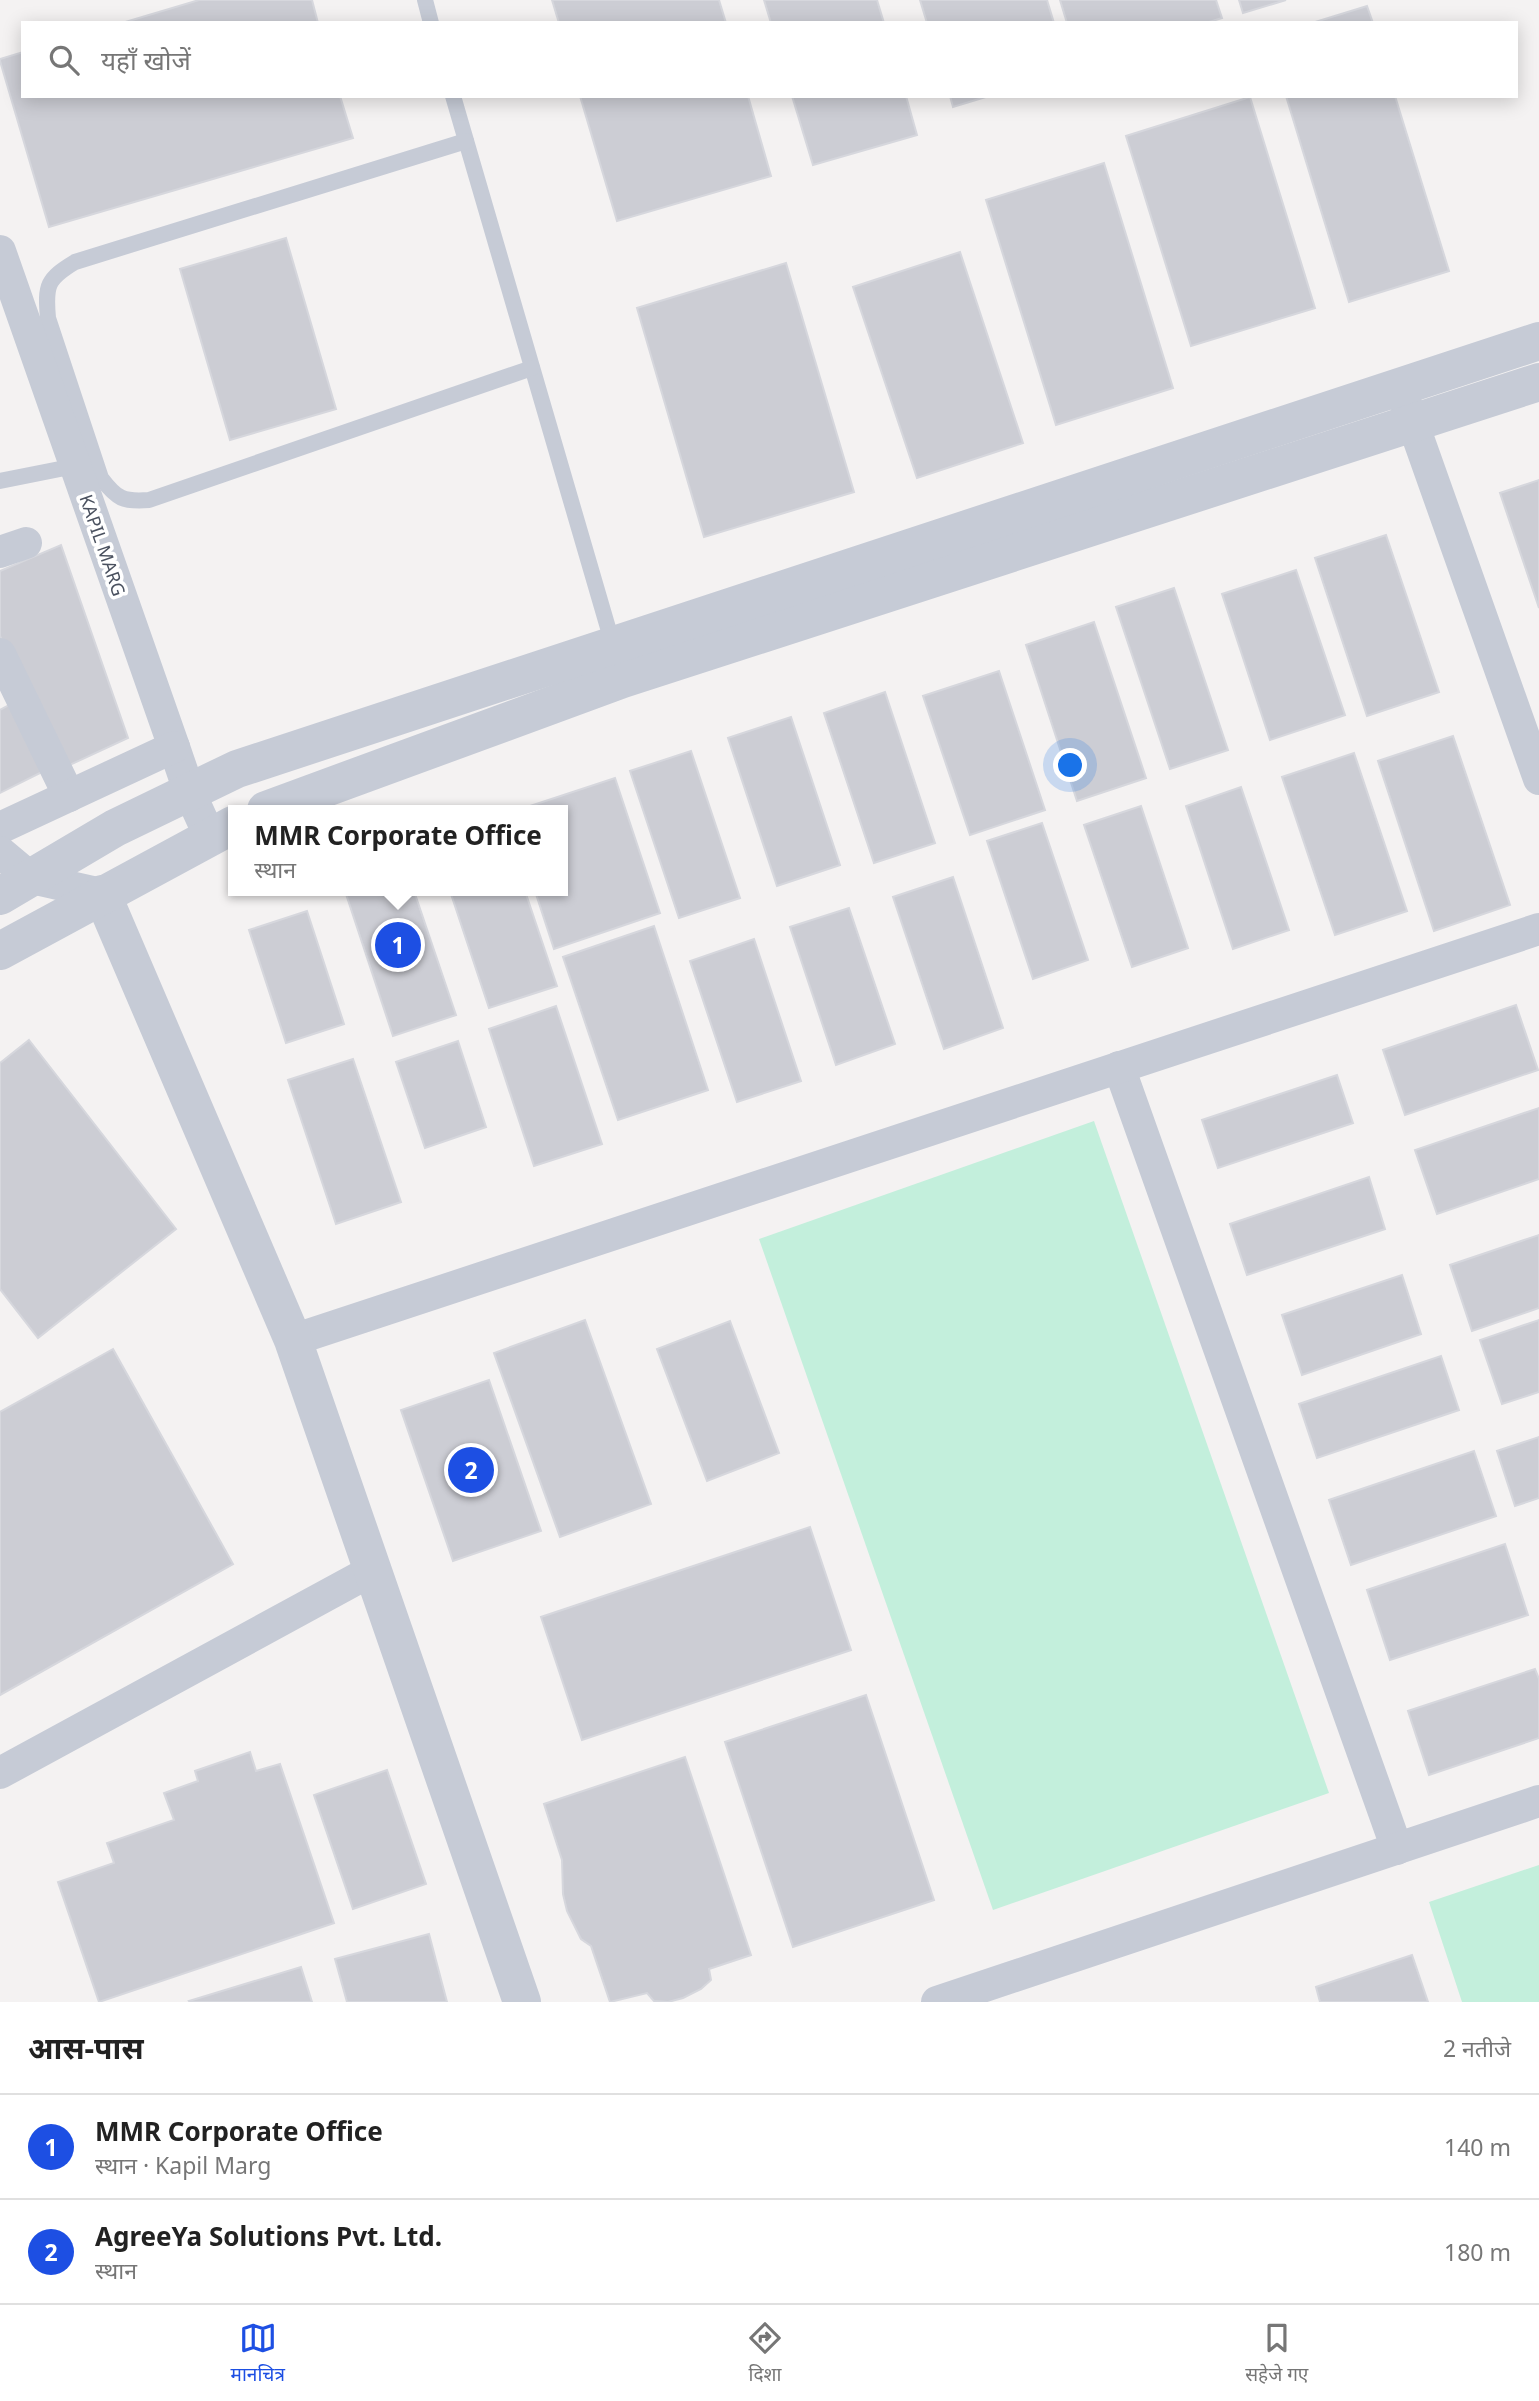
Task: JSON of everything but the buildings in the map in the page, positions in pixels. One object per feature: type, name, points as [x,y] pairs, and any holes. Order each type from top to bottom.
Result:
[{"type":"street","name":"KAPIL MARG","points":[[0,251],[189,791],[222,831]]},
{"type":"street","points":[[278,805],[617,662],[1400,387],[1539,341]]},
{"type":"street","points":[[15,887],[115,828],[237,769],[617,662],[1413,424],[1539,382]]},
{"type":"street","points":[[1400,387],[1539,779]]},
{"type":"street","points":[[0,654],[69,796]]},
{"type":"street","points":[[0,828],[174,747]]},
{"type":"street","points":[[0,951],[222,831]]},
{"type":"street","points":[[0,852],[15,887]]},
{"type":"street","points":[[15,887],[102,894]]},
{"type":"street","points":[[102,894],[293,1340],[523,2002]]},
{"type":"street","points":[[293,1340],[1539,929]]},
{"type":"street","points":[[1119,1068],[1397,1849]]},
{"type":"street","points":[[0,1773],[373,1570]]},
{"type":"street","points":[[937,2002],[1539,1801]]},
{"type":"lane","points":[[425,0],[430,21]]},
{"type":"lane","points":[[454,98],[617,662]]},
{"type":"lane","points":[[466,141],[75,262],[54,275],[46,295],[48,318],[101,478],[113,494],[130,502],[149,500],[532,368]]},
{"type":"lane","points":[[0,481],[75,466]]},
{"type":"green space","points":[[1094,1121],[1329,1793],[993,1910],[759,1239]]},
{"type":"green space","points":[[1539,1865],[1539,2002],[1462,2002],[1429,1902]]},
{"type":"place","name":"MMR Corporate Office","points":[[398,945]]},
{"type":"place","name":"AgreeYa Solutions Pvt. Ltd.","points":[[471,1470]]}]
